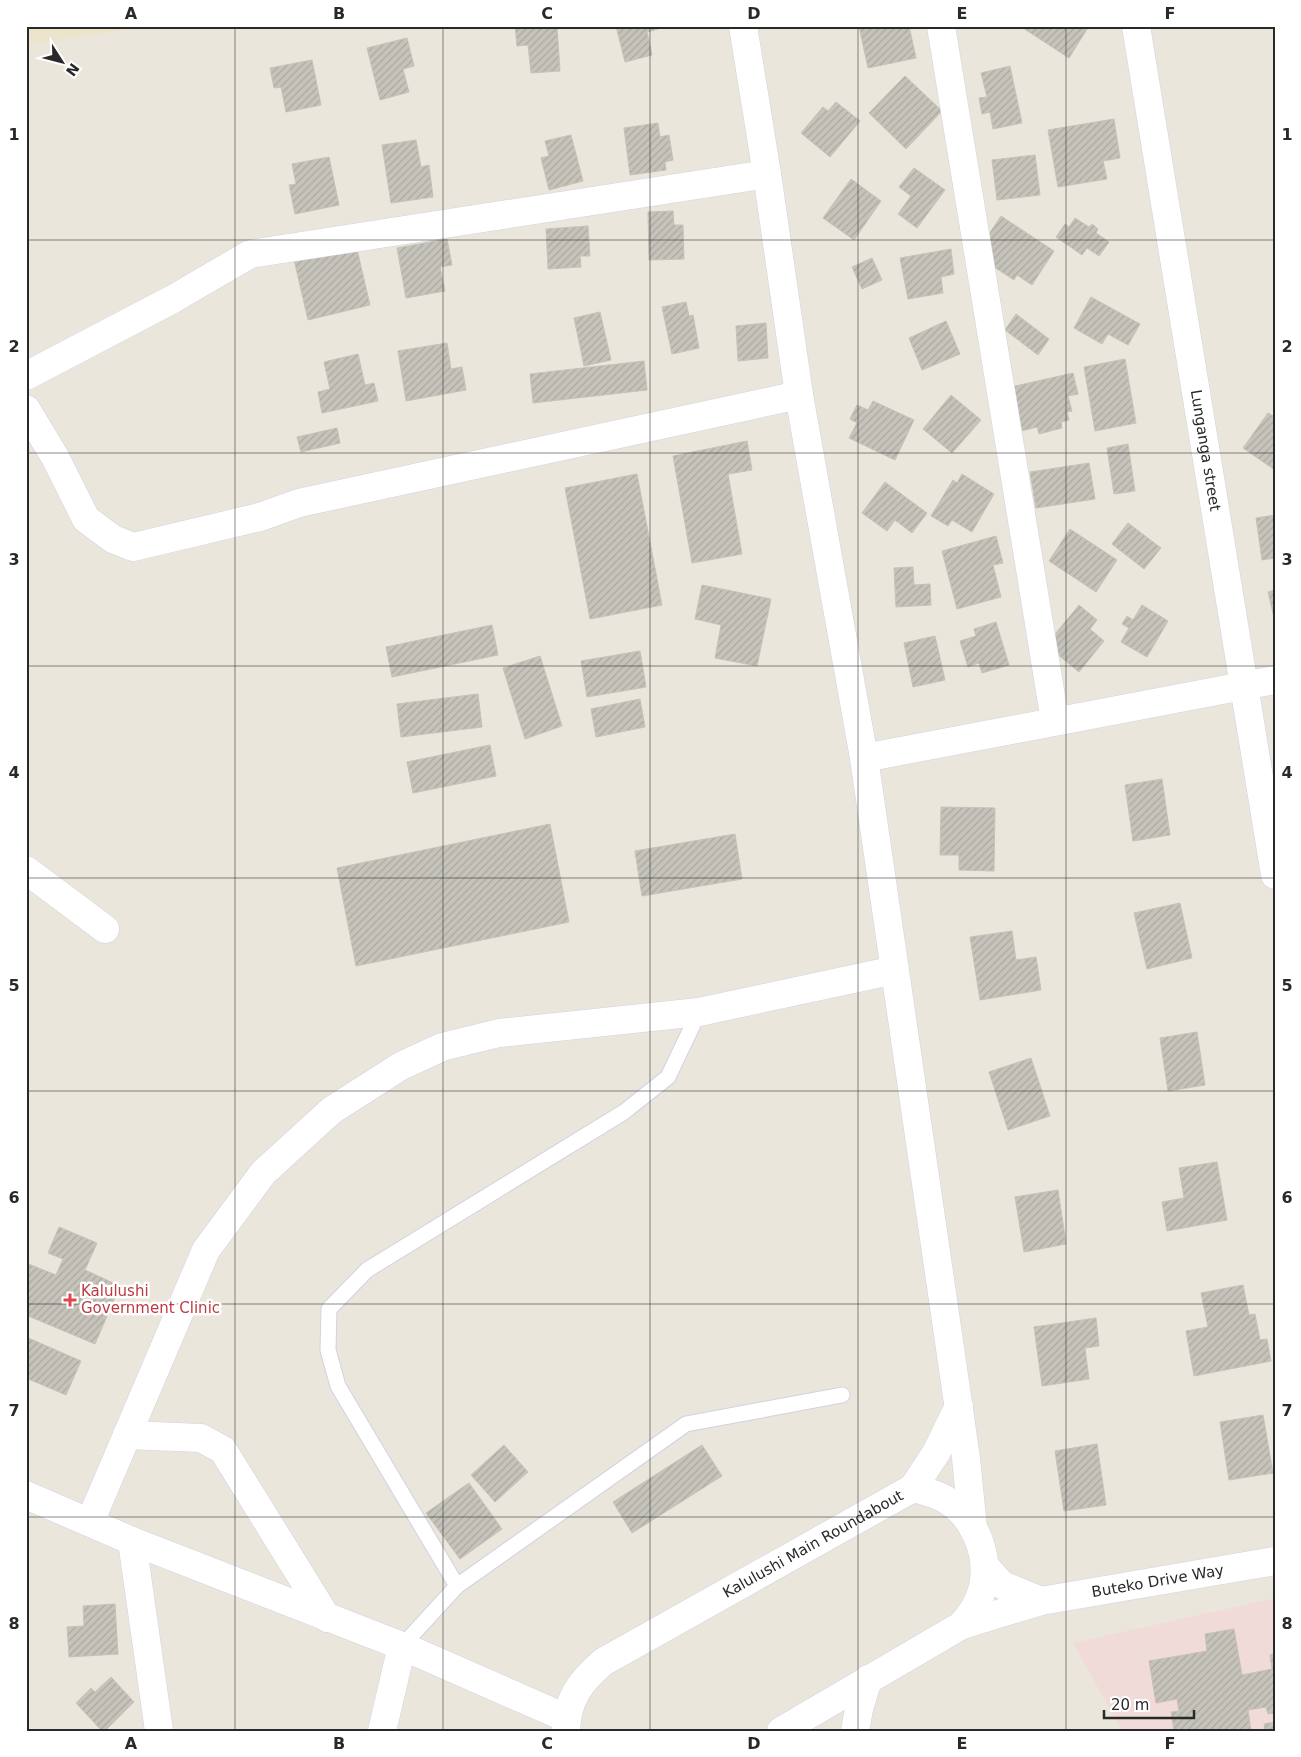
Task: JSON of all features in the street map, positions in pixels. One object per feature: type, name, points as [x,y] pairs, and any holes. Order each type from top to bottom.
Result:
[{"type":"street","points":[[743,26],[800,395],[864,758],[959,1406],[973,1528]]},
{"type":"street","points":[[941,26],[1054,721]]},
{"type":"street","name":"Lunganga street","points":[[1136,26],[1275,875]]},
{"type":"street","points":[[26,376],[173,299],[250,254],[767,174]]},
{"type":"street","points":[[26,409],[55,457],[86,519],[113,540],[134,547],[260,517],[299,503],[800,395]]},
{"type":"street","points":[[864,758],[1275,680]]},
{"type":"street","points":[[26,870],[105,929]]},
{"type":"street","points":[[90,1522],[206,1250],[263,1173],[332,1110],[401,1066],[442,1047],[499,1033],[699,1012],[895,970]]},
{"type":"street","points":[[913,1488],[936,1453],[959,1406]]},
{"type":"street","points":[[126,1435],[201,1438],[223,1450],[327,1618]]},
{"type":"street","name":"Kalulushi Main Roundabout","points":[[566,1725],[570,1702],[579,1687],[603,1662],[913,1488],[929,1492],[944,1499],[968,1520],[977,1535],[982,1550],[985,1566],[984,1582],[980,1598],[972,1612],[962,1625],[784,1730]]},
{"type":"street","points":[[26,1495],[132,1541],[402,1646],[566,1725]]},
{"type":"street","points":[[132,1541],[159,1731]]},
{"type":"street","name":"Buteko Drive Way","points":[[962,1625],[1041,1601],[1275,1561]]},
{"type":"street","points":[[985,1566],[1002,1585],[1041,1601]]},
{"type":"street","points":[[382,1731],[402,1646]]},
{"type":"street","points":[[854,1731],[868,1680]]},
{"type":"lane","points":[[456,1586],[338,1386],[328,1350],[330,1309],[367,1270],[624,1112],[668,1076],[699,1012]]},
{"type":"lane","points":[[402,1646],[456,1586],[686,1424],[842,1395]]},
{"type":"shaded area","points":[[26,26],[153,26],[26,45]]},
{"type":"shaded area","points":[[1275,1598],[1275,1731],[1122,1731],[1073,1643]]},
{"type":"building","points":[[515,26],[557,26],[560,71],[531,73],[528,45],[517,46]]},
{"type":"building","points":[[616,26],[657,26],[658,29],[647,32],[652,55],[625,62]]},
{"type":"building","points":[[859,26],[909,26],[916,58],[868,68]]},
{"type":"building","points":[[1024,26],[1089,26],[1069,58],[1023,28]]},
{"type":"building","points":[[407,38],[414,66],[403,69],[409,92],[380,100],[367,48]]},
{"type":"building","points":[[312,60],[321,105],[286,112],[281,87],[274,88],[270,68]]},
{"type":"building","points":[[1010,66],[1022,123],[993,129],[990,112],[982,114],[979,98],[987,97],[981,73]]},
{"type":"building","points":[[905,76],[942,111],[906,149],[869,113]]},
{"type":"building","points":[[836,102],[860,121],[830,157],[801,133],[823,107],[828,111]]},
{"type":"building","points":[[1114,119],[1120,158],[1103,161],[1107,179],[1058,187],[1048,130]]},
{"type":"building","points":[[658,123],[660,137],[669,135],[673,160],[665,162],[666,170],[630,175],[624,128]]},
{"type":"building","points":[[571,135],[583,181],[549,190],[541,158],[549,156],[545,141]]},
{"type":"building","points":[[416,140],[421,167],[429,165],[433,197],[391,203],[382,145]]},
{"type":"building","points":[[1035,155],[1040,195],[997,200],[992,160]]},
{"type":"building","points":[[329,157],[339,205],[295,214],[289,185],[296,184],[292,164]]},
{"type":"building","points":[[914,168],[945,190],[917,228],[898,214],[911,196],[899,187]]},
{"type":"building","points":[[851,179],[881,201],[854,240],[823,218]]},
{"type":"building","points":[[673,211],[674,225],[683,225],[684,259],[649,260],[648,212]]},
{"type":"building","points":[[1001,216],[1054,251],[1032,285],[1017,275],[1014,280],[988,263],[979,249]]},
{"type":"building","points":[[1075,218],[1089,227],[1092,224],[1098,229],[1096,233],[1109,242],[1099,256],[1087,248],[1082,255],[1056,237],[1065,224],[1069,227]]},
{"type":"building","points":[[588,226],[590,256],[580,256],[581,267],[548,269],[546,229]]},
{"type":"building","points":[[447,239],[452,265],[440,267],[445,291],[406,298],[397,248]]},
{"type":"building","points":[[356,245],[370,305],[308,320],[292,251]]},
{"type":"building","points":[[951,249],[954,274],[941,277],[943,293],[908,299],[900,258]]},
{"type":"building","points":[[872,258],[882,280],[862,289],[852,267]]},
{"type":"building","points":[[1091,297],[1140,324],[1128,345],[1108,334],[1102,344],[1074,328]]},
{"type":"building","points":[[686,302],[689,316],[693,315],[699,348],[672,354],[662,307]]},
{"type":"building","points":[[600,312],[611,360],[584,366],[574,318]]},
{"type":"building","points":[[1016,314],[1049,339],[1038,355],[1005,330]]},
{"type":"building","points":[[946,321],[960,354],[922,370],[909,338]]},
{"type":"building","points":[[766,323],[768,358],[738,361],[736,326]]},
{"type":"building","points":[[447,343],[451,369],[462,367],[466,390],[406,401],[398,351]]},
{"type":"building","points":[[358,354],[365,385],[374,383],[378,401],[322,413],[318,392],[330,389],[324,362]]},
{"type":"building","points":[[1125,359],[1136,423],[1095,431],[1084,367]]},
{"type":"building","points":[[644,361],[647,390],[533,403],[530,374]]},
{"type":"building","points":[[1073,373],[1078,394],[1068,396],[1072,411],[1067,412],[1069,420],[1061,422],[1062,428],[1039,434],[1037,427],[1021,431],[1011,387]]},
{"type":"building","points":[[951,395],[981,420],[952,453],[923,429]]},
{"type":"building","points":[[873,401],[914,420],[895,460],[849,438],[857,423],[850,419],[857,405],[868,410]]},
{"type":"building","points":[[1268,413],[1275,417],[1275,470],[1243,448]]},
{"type":"building","points":[[337,428],[340,443],[301,452],[297,437]]},
{"type":"building","points":[[747,441],[752,470],[728,474],[742,554],[692,563],[673,456]]},
{"type":"building","points":[[1128,444],[1135,491],[1114,494],[1107,448]]},
{"type":"building","points":[[1089,463],[1095,499],[1036,508],[1030,472]]},
{"type":"building","points":[[637,474],[662,605],[590,619],[565,488]]},
{"type":"building","points":[[962,474],[994,494],[972,532],[952,520],[948,526],[931,516],[953,480],[957,483]]},
{"type":"building","points":[[885,482],[927,513],[912,533],[895,520],[887,531],[862,513]]},
{"type":"building","points":[[1275,515],[1275,558],[1262,560],[1256,518]]},
{"type":"building","points":[[1128,523],[1161,548],[1144,569],[1112,544]]},
{"type":"building","points":[[1070,529],[1117,560],[1096,592],[1049,561]]},
{"type":"building","points":[[996,536],[1003,563],[993,565],[1001,597],[957,609],[942,551]]},
{"type":"building","points":[[913,567],[914,585],[930,584],[931,605],[896,607],[894,568]]},
{"type":"building","points":[[702,585],[771,599],[757,666],[715,658],[721,625],[695,619]]},
{"type":"building","points":[[1275,590],[1275,622],[1268,592]]},
{"type":"building","points":[[1079,605],[1097,620],[1090,629],[1104,641],[1079,672],[1046,645]]},
{"type":"building","points":[[1142,605],[1168,621],[1147,657],[1121,642],[1129,628],[1122,624],[1127,616],[1133,620]]},
{"type":"building","points":[[996,622],[1009,665],[982,673],[979,663],[968,667],[960,641],[976,636],[974,629]]},
{"type":"building","points":[[492,625],[498,655],[392,677],[386,647]]},
{"type":"building","points":[[935,636],[945,680],[913,687],[904,643]]},
{"type":"building","points":[[640,651],[646,687],[587,697],[581,661]]},
{"type":"building","points":[[540,656],[562,726],[525,739],[503,668]]},
{"type":"building","points":[[478,694],[482,727],[401,737],[397,704]]},
{"type":"building","points":[[640,699],[645,727],[596,737],[591,709]]},
{"type":"building","points":[[490,745],[496,776],[413,793],[407,762]]},
{"type":"building","points":[[1162,779],[1170,835],[1133,841],[1125,785]]},
{"type":"building","points":[[941,807],[995,808],[994,871],[959,870],[959,855],[940,855]]},
{"type":"building","points":[[550,824],[569,922],[356,966],[337,868]]},
{"type":"building","points":[[735,834],[742,879],[642,896],[635,851]]},
{"type":"building","points":[[1180,903],[1192,958],[1147,969],[1134,913]]},
{"type":"building","points":[[1012,931],[1016,960],[1036,957],[1041,990],[980,1000],[970,937]]},
{"type":"building","points":[[1197,1032],[1205,1085],[1168,1091],[1160,1038]]},
{"type":"building","points":[[1031,1058],[1050,1116],[1008,1130],[989,1072]]},
{"type":"building","points":[[1217,1162],[1227,1220],[1167,1231],[1162,1202],[1184,1198],[1179,1168]]},
{"type":"building","points":[[1058,1190],[1066,1244],[1024,1252],[1015,1197]]},
{"type":"building","name":"Kalulushi Government Clinic","points":[[59,1227],[97,1243],[85,1270],[120,1286],[95,1344],[26,1315],[26,1263],[56,1275],[63,1259],[48,1253]]},
{"type":"building","points":[[1243,1285],[1249,1315],[1255,1314],[1260,1340],[1267,1339],[1271,1361],[1194,1376],[1186,1331],[1208,1327],[1201,1293]]},
{"type":"building","points":[[1096,1318],[1099,1346],[1085,1348],[1089,1379],[1042,1386],[1034,1327]]},
{"type":"building","name":"Kalulushi Government Clinic","points":[[26,1337],[81,1361],[66,1395],[26,1378]]},
{"type":"building","points":[[1263,1415],[1273,1473],[1229,1480],[1220,1422]]},
{"type":"building","points":[[1097,1444],[1106,1505],[1064,1511],[1055,1451]]},
{"type":"building","points":[[504,1445],[528,1472],[495,1502],[471,1475]]},
{"type":"building","points":[[702,1445],[722,1476],[632,1533],[613,1502]]},
{"type":"building","points":[[469,1483],[502,1529],[460,1559],[426,1513]]},
{"type":"building","points":[[115,1604],[118,1654],[69,1657],[67,1627],[84,1626],[83,1606]]},
{"type":"building","points":[[1234,1629],[1242,1675],[1272,1669],[1270,1655],[1275,1654],[1275,1713],[1268,1714],[1266,1707],[1248,1710],[1251,1731],[1174,1731],[1171,1712],[1179,1711],[1177,1699],[1156,1703],[1149,1661],[1207,1651],[1205,1634]]},
{"type":"building","points":[[111,1677],[134,1702],[105,1731],[102,1731],[76,1703],[91,1688],[95,1692]]},
{"type":"building","points":[[1275,1722],[1275,1731],[1265,1731],[1264,1724]]},
{"type":"place","name":"Kalulushi Government Clinic","points":[[70,1300]]}]
